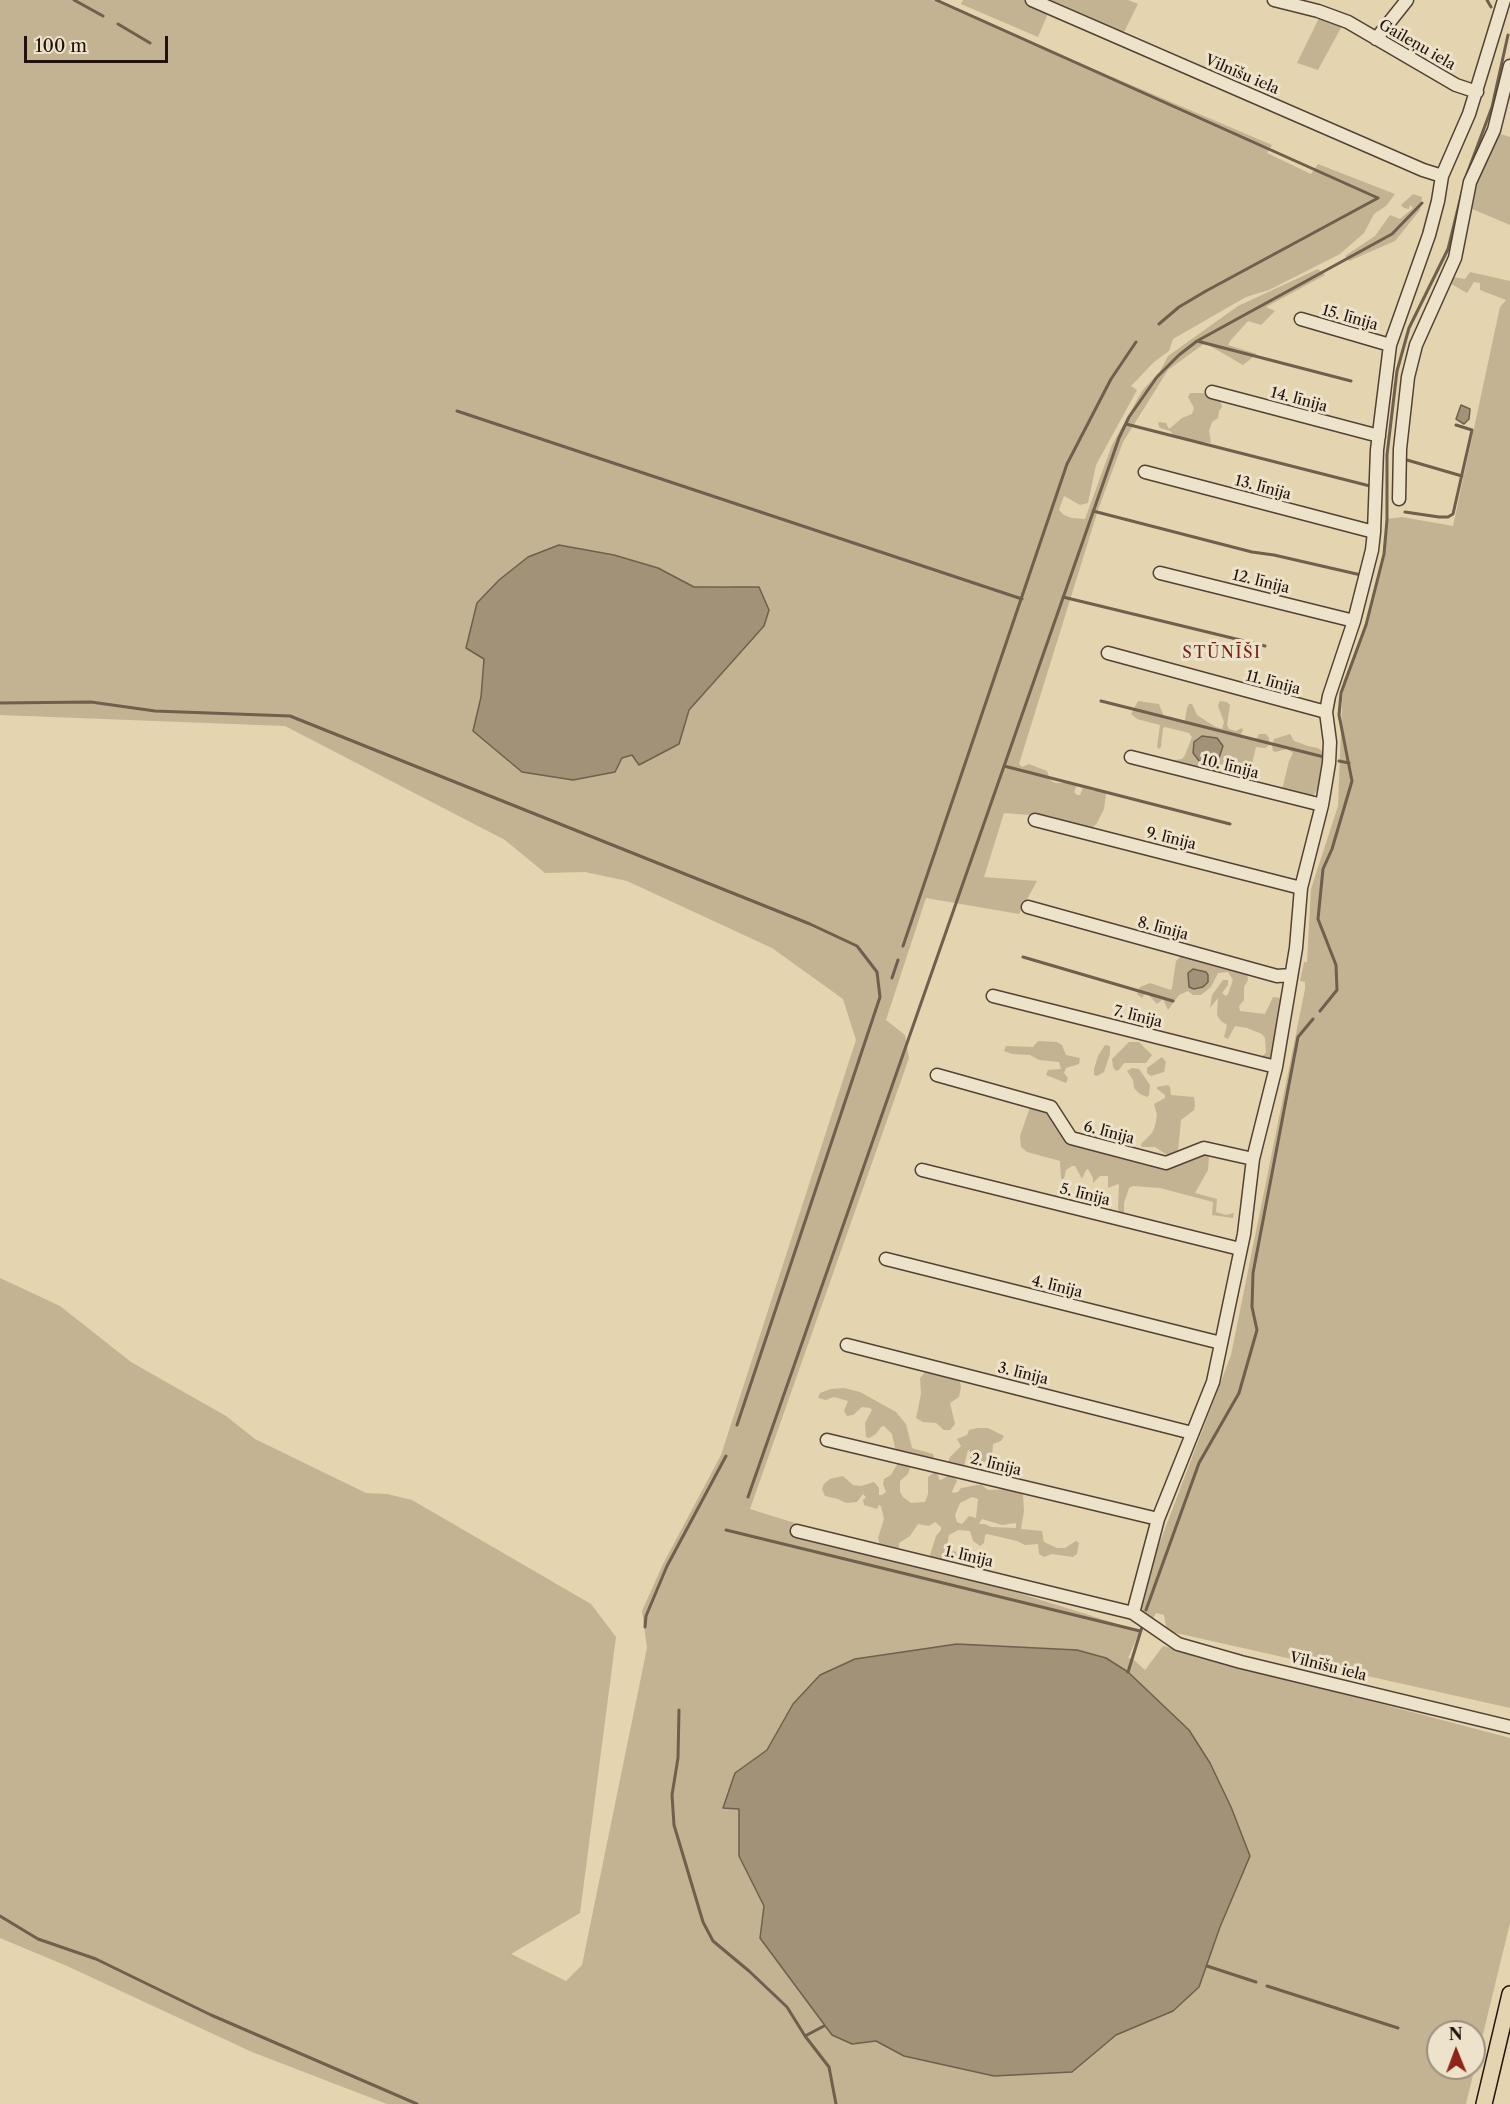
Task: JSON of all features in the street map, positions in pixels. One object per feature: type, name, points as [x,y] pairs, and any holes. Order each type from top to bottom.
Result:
[{"type":"main road","points":[[1484,2104],[1510,1994]]},
{"type":"street","name":"Vilnīšu iela","points":[[1032,0],[1423,170],[1442,176]]},
{"type":"street","name":"Gaileņu iela","points":[[1274,0],[1348,22],[1456,85],[1477,93]]},
{"type":"street","points":[[1376,39],[1407,0]]},
{"type":"street","points":[[1133,1613],[1158,1520],[1213,1382],[1244,1234],[1253,1159],[1276,1067],[1291,975],[1300,888],[1322,805],[1329,764],[1330,742],[1326,712],[1368,571],[1374,532],[1379,436],[1390,345],[1429,235],[1442,176],[1477,93],[1504,0]]},
{"type":"street","points":[[1398,499],[1400,449],[1408,377],[1416,345],[1455,258],[1470,183],[1494,130],[1510,66]]},
{"type":"street","name":"15. līnija","points":[[1301,319],[1390,345]]},
{"type":"street","name":"14. līnija","points":[[1212,392],[1379,436]]},
{"type":"street","name":"13. līnija","points":[[1144,472],[1374,532]]},
{"type":"street","name":"12. līnija","points":[[1160,573],[1354,621]]},
{"type":"street","name":"11. līnija","points":[[1108,653],[1326,712]]},
{"type":"street","name":"10. līnija","points":[[1131,757],[1322,805]]},
{"type":"street","name":"9. līnija","points":[[1035,819],[1300,888]]},
{"type":"street","name":"8. līnija","points":[[1028,907],[1277,976],[1291,975]]},
{"type":"street","name":"7. līnija","points":[[993,996],[1276,1067]]},
{"type":"street","name":"6. līnija","points":[[937,1075],[1052,1107],[1071,1138],[1166,1163],[1204,1148],[1253,1159]]},
{"type":"street","name":"5. līnija","points":[[922,1170],[1240,1249]]},
{"type":"street","name":"4. līnija","points":[[886,1259],[1221,1343]]},
{"type":"street","name":"3. līnija","points":[[847,1345],[1192,1433]]},
{"type":"street","name":"2. līnija","points":[[828,1440],[1158,1520]]},
{"type":"street","name":"1. līnija","points":[[797,1531],[1133,1613],[1145,1621]]},
{"type":"street","name":"Vilnīšu iela","points":[[1145,1621],[1178,1644],[1230,1659],[1510,1727]]},
{"type":"shaded area","points":[[0,0],[932,0],[1272,145],[1267,153],[1311,174],[1318,164],[1395,194],[1386,206],[1374,214],[1364,233],[1340,254],[1269,290],[1246,297],[1173,339],[1169,351],[1154,362],[1131,386],[1137,390],[1096,465],[1088,503],[1080,505],[1064,496],[1059,510],[1072,518],[1085,519],[1112,445],[1142,391],[1160,371],[1168,356],[1238,306],[1318,269],[1325,275],[1266,307],[1275,311],[1261,325],[1248,321],[1228,345],[1257,354],[1243,365],[1205,343],[1168,370],[1123,442],[1098,510],[1019,764],[1022,767],[1029,764],[1047,771],[1050,780],[1055,783],[1076,783],[1074,792],[1077,795],[1080,795],[1083,788],[1093,791],[1104,790],[1106,794],[1104,809],[1097,823],[1090,830],[1054,817],[1004,813],[984,877],[1037,881],[1019,914],[926,898],[886,1020],[905,1035],[909,1058],[750,1509],[1140,1631],[1128,1658],[1133,1659],[1145,1670],[1163,1646],[1510,1738],[1510,1923],[1486,2022],[1426,2020],[1426,2080],[1472,2080],[1466,2104],[387,2104],[252,2052],[67,1966],[0,1938],[0,1278],[60,1306],[131,1362],[226,1416],[255,1439],[366,1493],[387,1494],[412,1500],[591,1604],[616,1637],[580,1913],[511,1954],[566,1981],[582,1965],[647,1648],[642,1611],[663,1564],[721,1455],[856,1040],[843,999],[772,948],[627,881],[585,872],[545,873],[505,840],[285,726],[0,715]],"holes":[[[658,568],[694,587],[730,586],[764,627],[689,710],[679,745],[622,758],[615,772],[573,780],[522,772],[473,731],[481,697],[484,658]],[[957,1644],[1077,1650],[1106,1658],[1128,1672],[1189,1730],[1210,1763],[1231,1807],[1220,1927],[1199,1987],[1173,2010],[1116,2035],[1072,2072],[904,2056],[876,2041],[852,2044],[832,2035],[760,1938],[764,1906],[739,1856],[739,1809],[735,1773],[767,1750],[793,1704],[820,1675],[855,1659]]]},
{"type":"shaded area","points":[[963,0],[1024,0],[1049,11],[1038,37],[961,4]]},
{"type":"shaded area","points":[[1045,0],[1128,0],[1138,4],[1123,34]]},
{"type":"shaded area","points":[[1320,16],[1343,24],[1318,70],[1297,63]]},
{"type":"shaded area","points":[[1497,133],[1510,137],[1510,225],[1470,208],[1474,187]]},
{"type":"shaded area","points":[[1413,194],[1422,197],[1420,210],[1395,241],[1349,261],[1345,256],[1375,236],[1390,215],[1400,219],[1413,208],[1410,205],[1409,209],[1404,208],[1401,205]]},
{"type":"shaded area","points":[[1470,272],[1510,281],[1510,1708],[1167,1631],[1164,1615],[1156,1613],[1152,1620],[1133,1613],[1231,1355],[1305,989],[1305,982],[1300,981],[1304,962],[1307,962],[1311,889],[1338,806],[1343,682],[1370,612],[1383,553],[1387,519],[1402,517],[1453,526],[1500,307],[1506,300],[1480,290],[1480,283],[1474,282],[1467,293],[1448,282],[1452,277],[1465,279]]},
{"type":"shaded area","points":[[1190,393],[1202,393],[1220,398],[1222,407],[1209,431],[1211,443],[1176,438],[1170,431],[1160,428],[1158,424],[1159,422],[1166,423],[1169,429],[1182,418],[1192,414],[1194,408],[1188,397]]},
{"type":"shaded area","points":[[1461,405],[1470,409],[1469,419],[1464,424],[1456,419]]},
{"type":"shaded area","points":[[559,545],[614,555],[658,568],[694,587],[759,587],[769,610],[764,626],[689,710],[679,744],[639,765],[632,755],[622,758],[615,772],[573,780],[522,772],[473,731],[481,697],[484,659],[466,648],[477,603],[499,580],[528,557]]},
{"type":"shaded area","points":[[1138,701],[1159,704],[1164,717],[1185,721],[1187,708],[1189,704],[1192,704],[1197,715],[1222,729],[1224,722],[1218,706],[1220,701],[1227,702],[1230,705],[1227,725],[1229,729],[1236,731],[1242,728],[1240,736],[1244,739],[1256,740],[1259,734],[1266,734],[1269,738],[1269,745],[1265,748],[1256,747],[1248,781],[1219,775],[1224,765],[1222,764],[1217,771],[1209,774],[1174,762],[1185,755],[1192,737],[1189,733],[1165,727],[1161,747],[1159,749],[1157,747],[1160,725],[1137,719],[1131,714]]},
{"type":"shaded area","points":[[1290,734],[1294,741],[1322,751],[1322,774],[1318,789],[1312,797],[1282,790],[1293,753],[1287,749],[1275,752],[1272,746],[1274,739]]},
{"type":"shaded area","points":[[1202,736],[1217,738],[1223,746],[1217,764],[1213,768],[1200,762],[1193,753],[1194,742]]},
{"type":"shaded area","points":[[1181,956],[1189,956],[1247,974],[1248,980],[1244,987],[1244,1000],[1239,1006],[1240,1011],[1265,1014],[1273,997],[1281,998],[1274,1055],[1270,1059],[1256,1056],[1266,1053],[1265,1038],[1262,1034],[1235,1026],[1228,1039],[1224,1037],[1227,1025],[1217,1015],[1218,998],[1210,1008],[1212,995],[1223,980],[1228,980],[1228,985],[1222,993],[1226,996],[1228,994],[1233,980],[1228,972],[1218,973],[1211,987],[1201,995],[1193,995],[1188,991],[1179,995],[1168,1010],[1163,999],[1157,1004],[1148,994],[1142,998],[1137,994],[1140,987],[1150,983],[1171,990],[1176,961]]},
{"type":"shaded area","points":[[1193,969],[1206,972],[1208,975],[1208,982],[1203,987],[1194,989],[1189,987],[1188,973]]},
{"type":"shaded area","points":[[1038,1041],[1057,1042],[1062,1045],[1066,1055],[1080,1058],[1079,1064],[1066,1068],[1064,1073],[1068,1078],[1066,1083],[1046,1075],[1048,1070],[1061,1069],[1059,1062],[1039,1060],[1030,1055],[1004,1051],[1006,1046],[1033,1047]]},
{"type":"shaded area","points":[[1129,1042],[1139,1042],[1152,1055],[1146,1063],[1124,1063],[1116,1071],[1112,1059]]},
{"type":"shaded area","points":[[1105,1045],[1110,1046],[1110,1054],[1104,1072],[1097,1076],[1094,1075],[1094,1069]]},
{"type":"shaded area","points":[[1162,1057],[1166,1062],[1164,1072],[1151,1076],[1147,1073],[1147,1068]]},
{"type":"shaded area","points":[[1132,1068],[1139,1069],[1150,1085],[1147,1097],[1134,1088],[1133,1080],[1127,1071]]},
{"type":"shaded area","points":[[1168,1085],[1171,1095],[1194,1097],[1195,1105],[1194,1110],[1181,1120],[1178,1151],[1172,1155],[1167,1155],[1155,1147],[1142,1147],[1141,1144],[1152,1133],[1155,1126],[1157,1115],[1154,1104],[1165,1098],[1157,1087]]},
{"type":"shaded area","points":[[1030,1107],[1050,1112],[1061,1130],[1170,1165],[1207,1153],[1208,1170],[1195,1193],[1217,1199],[1216,1212],[1226,1215],[1234,1213],[1233,1218],[1212,1215],[1213,1202],[1160,1188],[1133,1186],[1129,1188],[1124,1203],[1124,1214],[1121,1215],[1118,1209],[1119,1185],[1108,1188],[1108,1176],[1100,1176],[1093,1183],[1088,1169],[1082,1179],[1075,1166],[1072,1166],[1066,1170],[1064,1179],[1061,1179],[1060,1161],[1027,1152],[1021,1147],[1020,1136]]},
{"type":"shaded area","points":[[925,1372],[959,1378],[961,1387],[959,1397],[950,1403],[955,1424],[950,1430],[944,1430],[936,1423],[923,1422],[916,1418],[921,1394],[920,1378]]},
{"type":"shaded area","points":[[844,1388],[860,1392],[896,1412],[906,1424],[912,1448],[933,1454],[934,1457],[932,1459],[901,1455],[895,1448],[892,1434],[884,1426],[876,1434],[869,1438],[866,1437],[865,1423],[872,1410],[870,1408],[862,1407],[853,1415],[847,1416],[844,1411],[848,1401],[834,1397],[826,1400],[818,1398],[820,1393]]},
{"type":"shaded area","points":[[988,1428],[1004,1436],[1001,1441],[993,1444],[992,1458],[974,1464],[970,1460],[968,1450],[964,1466],[959,1467],[948,1462],[961,1446],[957,1439],[967,1435],[969,1430]]},
{"type":"shaded area","points":[[898,1463],[911,1464],[908,1474],[900,1481],[900,1492],[911,1503],[925,1502],[928,1494],[928,1477],[937,1471],[941,1480],[948,1476],[956,1479],[953,1493],[958,1492],[961,1488],[977,1485],[982,1485],[988,1490],[1020,1491],[1023,1495],[1024,1511],[1021,1529],[1042,1531],[1044,1542],[1057,1548],[1065,1548],[1076,1541],[1079,1543],[1077,1554],[1073,1557],[1052,1554],[1044,1557],[1039,1554],[1038,1544],[1025,1545],[987,1534],[984,1543],[980,1546],[973,1541],[970,1531],[958,1530],[949,1535],[947,1545],[949,1549],[956,1552],[957,1557],[947,1561],[930,1555],[936,1536],[941,1530],[935,1522],[929,1526],[918,1524],[910,1536],[899,1543],[897,1549],[880,1546],[878,1538],[884,1519],[881,1506],[879,1505],[877,1509],[864,1505],[863,1500],[866,1497],[863,1494],[857,1502],[846,1503],[825,1496],[822,1489],[830,1479],[843,1476],[853,1485],[861,1486],[874,1482],[879,1488],[879,1495],[882,1495],[886,1492],[884,1479],[891,1475]],"holes":[[[972,1497],[978,1499],[976,1518],[969,1516],[962,1524],[957,1522],[955,1515],[960,1503]],[[982,1519],[1002,1525],[1016,1523],[1016,1528],[979,1524]]]},
{"type":"shaded area","points":[[957,1644],[1077,1650],[1106,1658],[1128,1672],[1189,1730],[1210,1763],[1231,1807],[1250,1856],[1220,1927],[1199,1987],[1173,2011],[1116,2035],[1072,2072],[994,2076],[904,2056],[876,2041],[852,2044],[832,2035],[760,1938],[764,1906],[739,1856],[739,1809],[723,1808],[735,1773],[767,1750],[793,1704],[820,1675],[855,1659]]},
{"type":"waterway","points":[[74,0],[103,16]]},
{"type":"waterway","points":[[936,0],[1378,198]]},
{"type":"waterway","points":[[1487,0],[1491,7]]},
{"type":"waterway","points":[[118,24],[150,43]]},
{"type":"waterway","points":[[1467,174],[1492,107],[1508,35]]},
{"type":"waterway","points":[[1320,1011],[1337,990],[1336,965],[1318,919],[1323,869],[1332,849],[1352,781],[1339,715],[1341,693],[1366,625],[1384,554],[1387,520],[1387,455],[1397,371],[1409,328],[1448,249],[1462,192]]},
{"type":"waterway","points":[[1159,324],[1179,307],[1206,291],[1378,198]]},
{"type":"waterway","points":[[748,1497],[1119,438],[1129,417],[1157,377],[1197,341],[1392,234],[1422,203]]},
{"type":"waterway","points":[[1197,341],[1351,381]]},
{"type":"waterway","points":[[903,946],[1067,464],[1111,379],[1136,342]]},
{"type":"waterway","points":[[457,411],[1022,599]]},
{"type":"waterway","points":[[1126,424],[1370,486]]},
{"type":"waterway","points":[[1405,512],[1439,517],[1448,517],[1453,514],[1472,430],[1456,425]]},
{"type":"waterway","points":[[1407,460],[1462,476]]},
{"type":"waterway","points":[[1093,511],[1252,552],[1361,575]]},
{"type":"waterway","points":[[1063,597],[1265,646]]},
{"type":"waterway","points":[[1101,701],[1324,757]]},
{"type":"waterway","points":[[0,703],[91,702],[155,711],[290,716],[810,924],[857,946],[877,972],[880,997],[737,1425]]},
{"type":"waterway","points":[[1339,761],[1349,763]]},
{"type":"waterway","points":[[1004,766],[1230,824]]},
{"type":"waterway","points":[[1023,957],[1173,1001]]},
{"type":"waterway","points":[[892,978],[898,960]]},
{"type":"waterway","points":[[1146,1610],[1199,1463],[1239,1393],[1257,1330],[1252,1307],[1253,1273],[1298,1037],[1313,1019]]},
{"type":"waterway","points":[[645,1627],[646,1616],[667,1566],[726,1456]]},
{"type":"waterway","points":[[726,1530],[1140,1631]]},
{"type":"waterway","points":[[1128,1672],[1142,1627]]},
{"type":"waterway","points":[[679,1710],[678,1758],[672,1795],[674,1825],[703,1922],[713,1941],[787,2007],[805,2036]]},
{"type":"waterway","points":[[0,1916],[38,1939],[96,1959],[211,2015],[417,2104]]},
{"type":"waterway","points":[[1207,1966],[1256,1982]]},
{"type":"waterway","points":[[1267,1986],[1398,2028]]},
{"type":"waterway","points":[[824,2026],[805,2036],[829,2067],[836,2104]]},
{"type":"district","name":"STŪNĪŠI","points":[[1222,653]]}]
